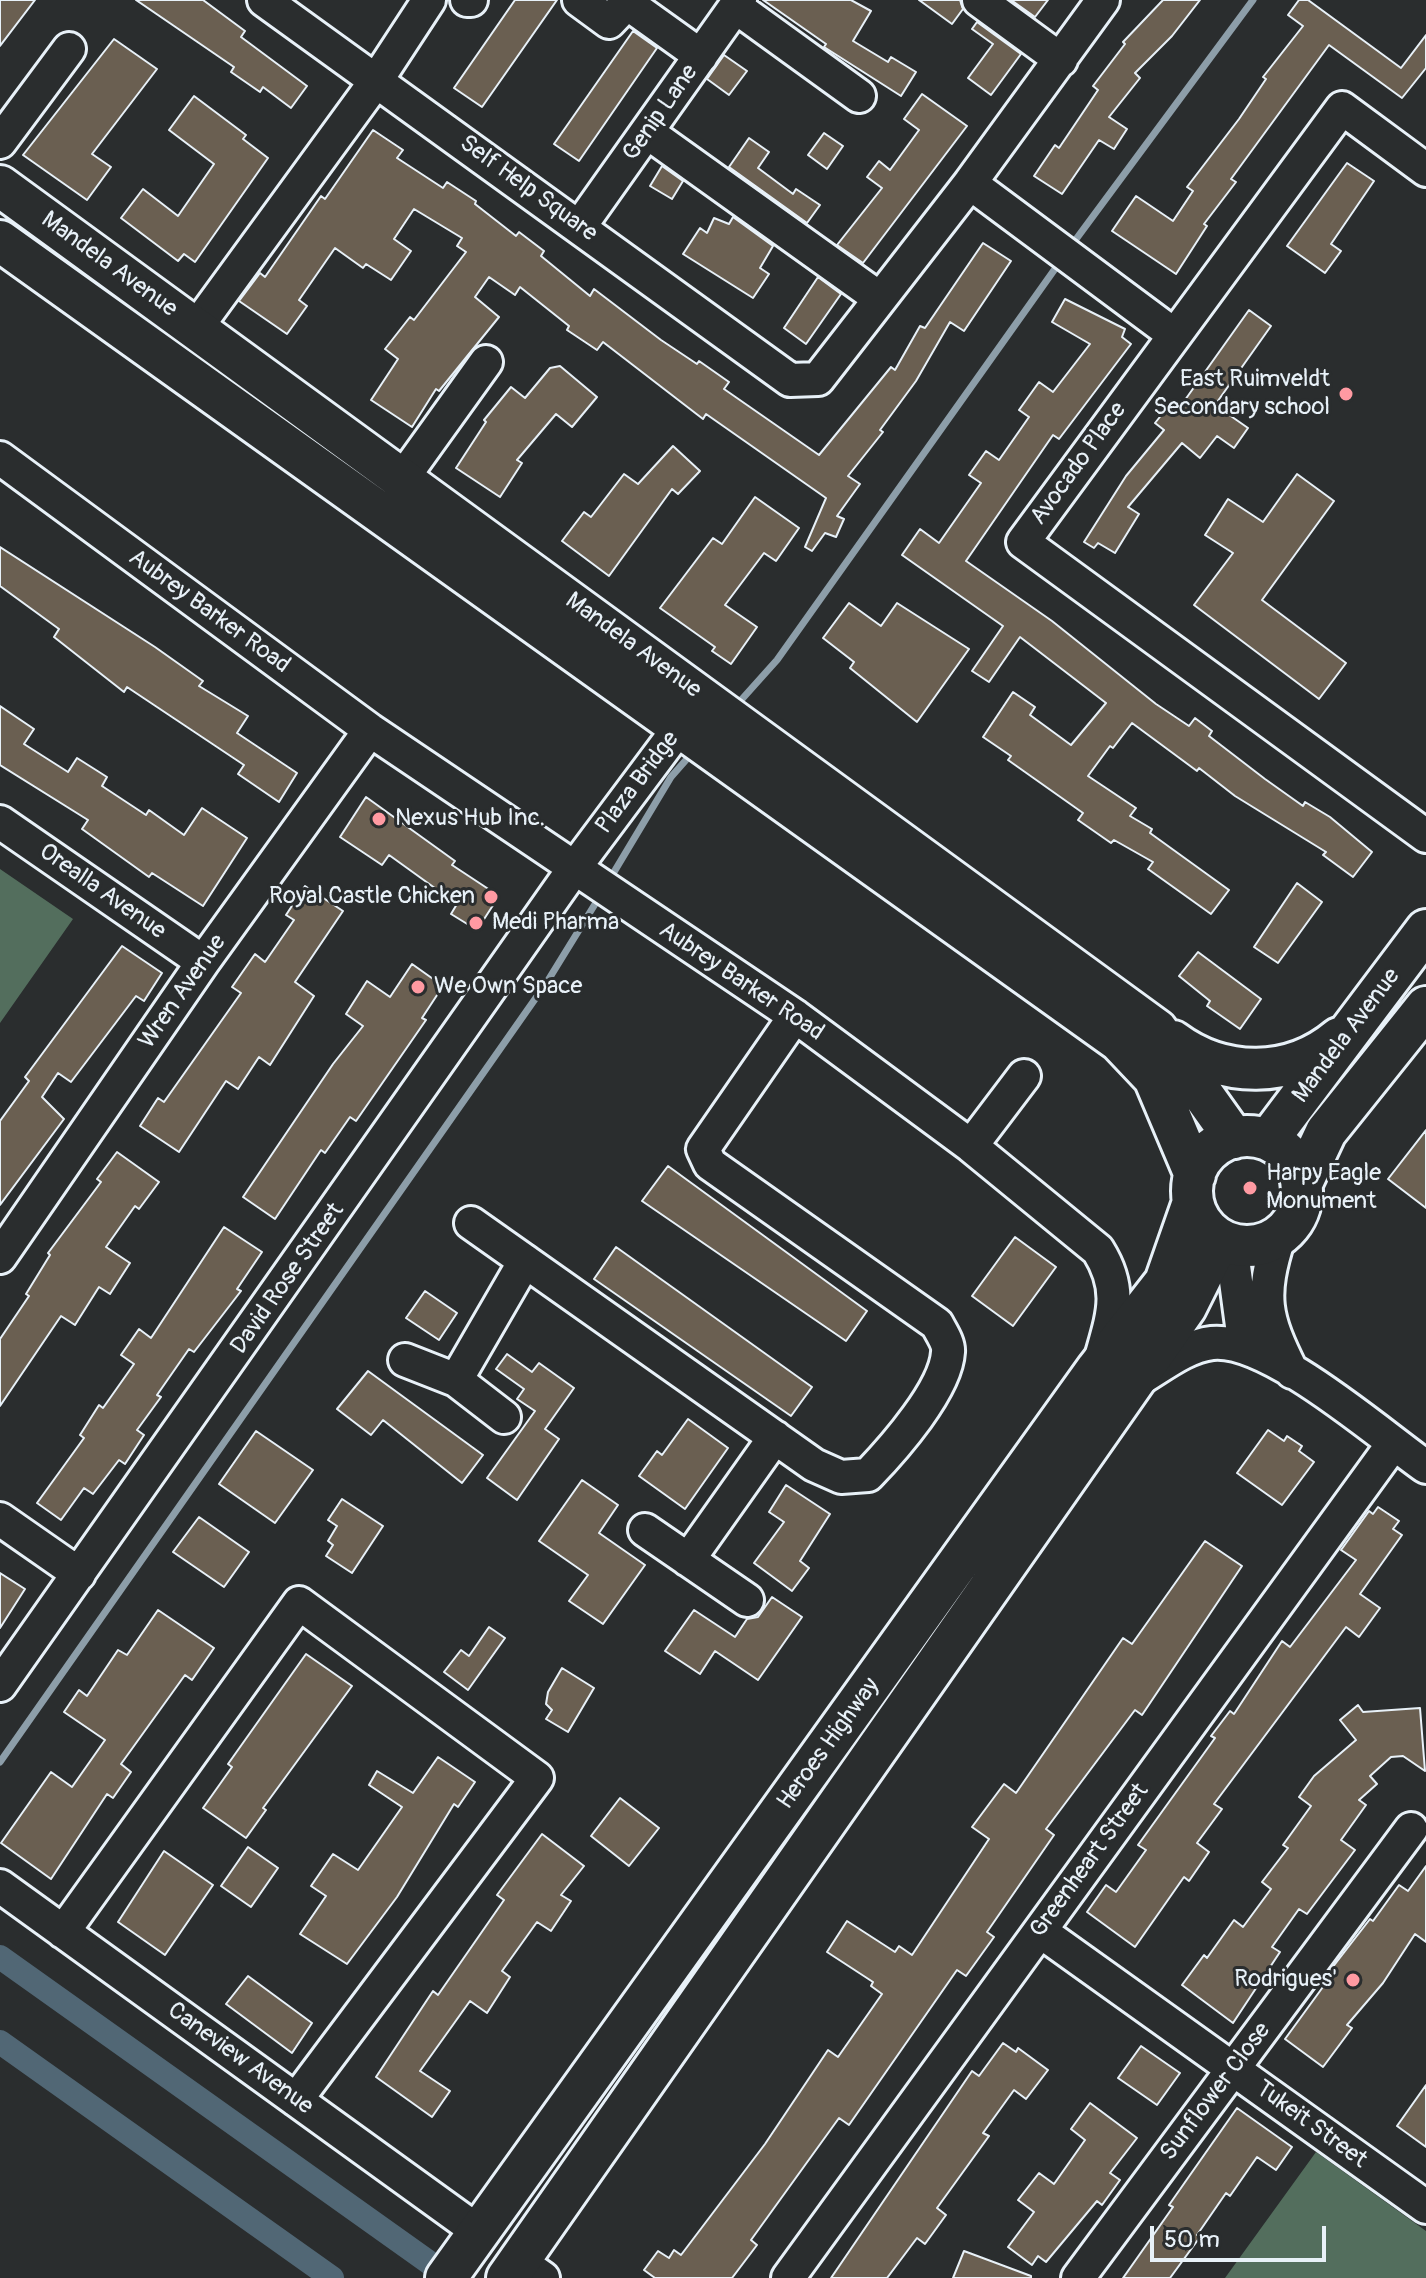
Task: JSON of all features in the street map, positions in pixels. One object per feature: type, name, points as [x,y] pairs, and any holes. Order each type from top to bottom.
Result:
[{"type":"main road","name":"Mandela Avenue","points":[[0,186],[402,479],[692,712],[1157,1030],[1251,1139],[1357,1023],[1426,930]]},
{"type":"main road","points":[[0,241],[692,712],[1119,1041],[1154,1078],[1194,1188],[1198,1217],[1226,1242],[1248,1247],[1279,1237],[1298,1213],[1302,1183],[1326,1132],[1423,1016]]},
{"type":"main road","points":[[1157,1030],[1185,1050],[1220,1066],[1255,1071],[1289,1064],[1327,1048],[1357,1023]]},
{"type":"main road","points":[[1194,1188],[1203,1158],[1217,1145],[1251,1139],[1284,1150],[1296,1165],[1302,1183]]},
{"type":"main road","name":"Heroes Highway","points":[[523,2272],[1115,1376],[1165,1282],[1194,1188]]},
{"type":"main road","name":"Heroes Highway","points":[[463,2254],[1115,1376],[1186,1307],[1226,1242]]},
{"type":"street","name":"Self Help Square","points":[[264,0],[790,380],[818,379],[879,298]]},
{"type":"street","points":[[196,328],[376,81],[429,0]]},
{"type":"street","points":[[579,0],[609,22],[628,2],[701,56]]},
{"type":"street","points":[[979,0],[1061,60]]},
{"type":"street","points":[[647,132],[879,298],[970,183],[1103,0]]},
{"type":"street","points":[[738,3],[859,96]]},
{"type":"street","name":"Genip Lane","points":[[580,226],[738,3]]},
{"type":"street","points":[[0,142],[69,49]]},
{"type":"street","name":"Avocado Place","points":[[1426,170],[1342,108],[1023,542],[1426,836]]},
{"type":"street","points":[[970,183],[1173,334]]},
{"type":"street","points":[[402,479],[486,362]]},
{"type":"street","name":"Aubrey Barker Road","points":[[0,458],[370,730],[573,870],[795,1016],[971,1146],[1098,1250],[1113,1273],[1115,1376]]},
{"type":"street","name":"Plaza Bridge","points":[[573,870],[692,712]]},
{"type":"street","name":"Wren Avenue","points":[[0,1257],[203,962],[370,730]]},
{"type":"street","name":"Orealla Avenue","points":[[0,822],[203,962]]},
{"type":"street","name":"David Rose Street","points":[[0,1685],[573,870]]},
{"type":"street","points":[[471,1223],[814,1465],[841,1477],[868,1475],[888,1455],[944,1375],[949,1348],[937,1324],[710,1164],[703,1149],[795,1016]]},
{"type":"street","points":[[971,1146],[1024,1076]]},
{"type":"street","points":[[1279,1237],[1266,1276],[1267,1307],[1270,1329],[1292,1372]]},
{"type":"street","points":[[1226,1242],[1245,1348]]},
{"type":"street","points":[[456,1380],[525,1261]]},
{"type":"street","points":[[1115,1376],[1195,1347],[1214,1343],[1245,1348],[1292,1372],[1426,1467]]},
{"type":"street","points":[[405,1360],[456,1380],[504,1417]]},
{"type":"street","points":[[688,1560],[775,1437]]},
{"type":"street","name":"Greenheart Street","points":[[788,2278],[1393,1444]]},
{"type":"street","points":[[0,1519],[79,1574]]},
{"type":"street","points":[[645,1530],[747,1600]]},
{"type":"street","points":[[63,1932],[299,1603],[537,1778],[296,2100]]},
{"type":"street","name":"Sunflower Close","points":[[1078,2278],[1411,1829]]},
{"type":"street","name":"Caneview Avenue","points":[[0,1886],[296,2100],[463,2254]]},
{"type":"street","name":"Tukeit Street","points":[[1040,1931],[1426,2207]]},
{"type":"green space","points":[[0,869],[73,919],[0,1023]]},
{"type":"green space","points":[[1316,2152],[1426,2231],[1426,2278],[1225,2278]]},
{"type":"building","points":[[0,0],[35,0],[0,46]]},
{"type":"building","points":[[136,0],[203,0],[245,31],[241,37],[307,86],[291,108],[263,87],[260,92],[231,72],[234,67]]},
{"type":"building","points":[[515,0],[557,0],[482,107],[454,88]]},
{"type":"building","points":[[763,0],[851,0],[871,11],[853,41],[888,62],[891,57],[916,72],[901,96],[824,47],[826,44]]},
{"type":"building","points":[[919,0],[960,0],[963,9],[952,24]]},
{"type":"building","points":[[1011,0],[1048,0],[1035,17]]},
{"type":"building","points":[[1163,0],[1200,0],[1172,36],[1135,73],[1140,78],[1109,117],[1127,129],[1114,149],[1099,140],[1062,194],[1034,176],[1055,145],[1059,148],[1098,90],[1093,86],[1125,44],[1123,42]]},
{"type":"building","points":[[1299,0],[1308,0],[1401,68],[1426,35],[1426,68],[1402,98],[1329,45],[1231,179],[1236,182],[1204,224],[1207,226],[1176,274],[1112,231],[1136,196],[1173,221],[1193,191],[1187,187],[1239,119],[1266,79],[1263,77],[1303,26],[1288,15]]},
{"type":"building","points":[[977,22],[1021,54],[991,95],[968,78],[993,44],[972,29]]},
{"type":"building","points":[[633,31],[657,48],[579,161],[554,144]]},
{"type":"building","points":[[114,39],[157,69],[92,154],[111,167],[87,200],[23,155]]},
{"type":"building","points":[[724,55],[747,71],[729,95],[707,79]]},
{"type":"building","points":[[922,94],[967,126],[863,263],[837,245],[882,188],[867,177],[879,161],[890,170],[919,130],[904,119]]},
{"type":"building","points":[[194,96],[246,135],[243,139],[268,158],[195,262],[184,254],[178,261],[121,218],[143,189],[178,216],[214,164],[169,130]]},
{"type":"building","points":[[373,130],[403,150],[397,158],[443,188],[447,182],[476,201],[475,204],[516,236],[519,232],[544,251],[541,256],[590,296],[594,289],[661,340],[697,364],[699,361],[729,382],[724,389],[819,455],[891,367],[895,370],[920,326],[925,328],[983,243],[1011,261],[964,331],[950,322],[916,381],[880,430],[883,432],[848,476],[860,484],[837,516],[844,519],[836,537],[825,533],[812,551],[805,547],[826,498],[706,414],[703,419],[603,342],[597,350],[567,330],[569,326],[520,287],[515,295],[489,277],[475,297],[499,317],[439,391],[436,389],[412,427],[371,400],[398,359],[385,349],[410,317],[414,320],[466,252],[457,246],[462,238],[414,209],[394,239],[411,251],[391,280],[366,264],[363,268],[335,248],[299,300],[307,306],[287,334],[239,301],[260,273],[265,277],[321,196],[325,199]]},
{"type":"building","points":[[824,133],[843,146],[827,169],[808,155]]},
{"type":"building","points":[[749,138],[769,152],[758,168],[793,194],[796,189],[820,205],[807,223],[729,167]]},
{"type":"building","points":[[1347,163],[1374,181],[1331,244],[1341,251],[1325,273],[1287,246]]},
{"type":"building","points":[[662,166],[683,181],[672,199],[650,186]]},
{"type":"building","points":[[733,217],[773,246],[760,268],[769,274],[753,298],[683,254],[700,228],[707,233],[714,218],[729,224]]},
{"type":"building","points":[[818,277],[841,294],[806,344],[784,328]]},
{"type":"building","points":[[1065,299],[1125,329],[1122,337],[1131,344],[1059,439],[1053,435],[966,561],[1052,621],[1156,704],[1189,726],[1195,718],[1212,731],[1209,736],[1265,779],[1303,806],[1305,802],[1330,817],[1372,852],[1353,877],[1323,855],[1326,852],[1235,796],[1199,768],[1197,771],[1132,723],[1088,776],[1136,808],[1130,816],[1152,829],[1150,833],[1229,890],[1211,914],[1148,869],[1153,862],[1114,840],[1111,843],[1078,820],[1083,813],[1008,760],[1011,756],[983,737],[1013,692],[1035,707],[1030,715],[1071,745],[1106,703],[1020,637],[989,682],[972,671],[1003,626],[902,555],[920,529],[939,543],[981,483],[969,475],[986,451],[999,460],[1029,417],[1019,410],[1039,382],[1053,392],[1090,344],[1052,322]]},
{"type":"building","points":[[1249,310],[1271,326],[1215,405],[1248,428],[1234,448],[1217,436],[1200,458],[1182,443],[1128,507],[1139,514],[1115,553],[1098,543],[1094,548],[1084,542],[1126,476],[1164,430],[1155,423],[1167,408],[1175,414]]},
{"type":"building","points":[[560,366],[597,397],[572,427],[556,414],[517,460],[522,463],[500,497],[456,468],[486,422],[484,420],[511,387],[525,398],[550,368]]},
{"type":"building","points":[[673,446],[700,471],[678,494],[672,489],[609,576],[562,541],[584,512],[591,517],[624,474],[638,484]]},
{"type":"building","points":[[1297,474],[1334,501],[1262,600],[1346,663],[1319,699],[1194,605],[1233,553],[1205,535],[1228,499],[1263,522]]},
{"type":"building","points":[[755,497],[799,528],[776,561],[764,553],[725,605],[757,627],[731,664],[712,651],[715,647],[660,608],[713,538],[722,544]]},
{"type":"building","points":[[0,547],[155,647],[203,681],[199,686],[248,716],[237,733],[297,773],[279,802],[238,774],[244,765],[127,687],[124,692],[54,637],[59,629],[0,586]]},
{"type":"building","points":[[849,603],[881,626],[897,603],[969,649],[917,722],[850,668],[854,662],[823,638]]},
{"type":"building","points":[[0,706],[34,729],[24,744],[68,772],[77,758],[107,777],[102,786],[146,815],[149,810],[184,835],[202,808],[247,838],[203,906],[152,873],[149,877],[82,829],[88,820],[0,765]]},
{"type":"building","points":[[366,797],[455,861],[452,865],[499,896],[477,930],[451,914],[457,904],[389,855],[382,865],[340,837]]},
{"type":"building","points":[[1297,883],[1322,902],[1278,963],[1254,947]]},
{"type":"building","points":[[305,886],[343,911],[295,982],[314,996],[270,1065],[259,1057],[238,1089],[226,1081],[179,1152],[140,1126],[158,1098],[164,1102],[241,993],[232,987],[255,954],[265,962],[294,920],[286,915]]},
{"type":"building","points":[[122,946],[162,973],[144,1001],[136,996],[71,1082],[58,1073],[42,1097],[64,1119],[0,1205],[0,1121],[29,1081],[25,1077]]},
{"type":"building","points":[[1198,952],[1261,999],[1240,1029],[1207,1006],[1210,1001],[1179,976]]},
{"type":"building","points":[[412,964],[443,986],[422,1018],[426,1020],[356,1121],[350,1117],[325,1153],[321,1150],[275,1219],[243,1197],[333,1064],[363,1026],[346,1014],[367,981],[390,997]]},
{"type":"building","points":[[1426,1130],[1426,1208],[1388,1179]]},
{"type":"building","points":[[117,1152],[159,1182],[139,1209],[135,1206],[106,1247],[130,1263],[110,1294],[99,1287],[75,1325],[61,1316],[0,1406],[0,1339],[29,1296],[26,1294],[50,1255],[48,1253],[101,1182],[97,1179]]},
{"type":"building","points":[[668,1166],[867,1311],[846,1341],[642,1201]]},
{"type":"building","points":[[224,1227],[262,1252],[237,1289],[241,1291],[194,1352],[189,1349],[157,1395],[161,1397],[137,1430],[144,1435],[125,1464],[119,1460],[93,1494],[84,1488],[61,1520],[37,1503],[84,1438],[80,1435],[99,1405],[103,1408],[134,1364],[121,1355],[139,1329],[151,1338]]},
{"type":"building","points":[[1015,1237],[1056,1267],[1013,1326],[972,1296]]},
{"type":"building","points":[[616,1247],[812,1387],[791,1416],[594,1279]]},
{"type":"building","points":[[425,1291],[457,1313],[439,1340],[406,1318]]},
{"type":"building","points":[[507,1354],[532,1372],[539,1363],[574,1388],[545,1429],[559,1439],[517,1500],[487,1478],[535,1411],[517,1399],[524,1389],[496,1369]]},
{"type":"building","points":[[368,1371],[483,1455],[462,1483],[383,1420],[371,1435],[337,1409]]},
{"type":"building","points":[[688,1419],[728,1448],[685,1509],[639,1476],[657,1451],[662,1455]]},
{"type":"building","points":[[1268,1430],[1284,1441],[1287,1436],[1302,1446],[1299,1451],[1314,1462],[1282,1505],[1237,1473]]},
{"type":"building","points":[[256,1431],[313,1470],[275,1523],[219,1484]]},
{"type":"building","points":[[582,1480],[618,1505],[599,1533],[645,1565],[603,1624],[569,1601],[588,1575],[539,1541]]},
{"type":"building","points":[[786,1485],[830,1514],[800,1561],[809,1568],[792,1591],[754,1563],[784,1522],[769,1512]]},
{"type":"building","points":[[342,1499],[383,1526],[352,1573],[326,1556],[333,1545],[328,1541],[337,1526],[328,1520]]},
{"type":"building","points":[[1378,1507],[1399,1521],[1393,1529],[1402,1535],[1360,1594],[1380,1608],[1359,1637],[1346,1627],[1214,1804],[1222,1809],[1197,1843],[1209,1852],[1189,1881],[1184,1877],[1135,1947],[1087,1912],[1106,1885],[1116,1892],[1146,1850],[1138,1845],[1215,1738],[1211,1736],[1230,1711],[1234,1714],[1282,1641],[1290,1647],[1356,1560],[1341,1550],[1369,1511],[1373,1514]]},
{"type":"building","points":[[199,1517],[249,1552],[224,1587],[173,1552]]},
{"type":"building","points":[[1205,1541],[1242,1566],[1142,1715],[1135,1710],[1046,1829],[1054,1835],[987,1932],[994,1937],[966,1976],[957,1970],[849,2125],[839,2118],[751,2240],[757,2245],[732,2278],[655,2278],[644,2270],[658,2251],[669,2258],[674,2250],[681,2255],[765,2144],[828,2050],[838,2057],[882,1994],[871,1986],[873,1982],[827,1952],[847,1921],[895,1952],[899,1946],[912,1955],[989,1839],[972,1827],[1004,1784],[1016,1793],[1123,1638],[1132,1644]]},
{"type":"building","points":[[0,1573],[25,1589],[0,1628]]},
{"type":"building","points":[[772,1597],[802,1617],[758,1680],[715,1651],[700,1674],[665,1651],[694,1610],[735,1637],[747,1619],[758,1617]]},
{"type":"building","points":[[158,1610],[214,1648],[192,1680],[185,1675],[121,1764],[131,1772],[113,1798],[107,1794],[51,1879],[1,1843],[51,1772],[72,1787],[105,1740],[64,1712],[79,1690],[87,1696],[118,1650],[127,1655]]},
{"type":"building","points":[[489,1627],[505,1638],[468,1690],[444,1672],[461,1650],[469,1656]]},
{"type":"building","points":[[306,1654],[352,1686],[263,1808],[266,1810],[246,1838],[203,1808],[232,1767],[228,1764]]},
{"type":"building","points":[[562,1668],[594,1688],[568,1732],[546,1719],[552,1710],[546,1704],[548,1692]]},
{"type":"building","points":[[1358,1705],[1363,1712],[1420,1708],[1425,1771],[1403,1756],[1391,1757],[1370,1776],[1377,1784],[1359,1800],[1366,1805],[1341,1840],[1355,1850],[1307,1914],[1299,1909],[1272,1947],[1280,1952],[1233,2023],[1182,1985],[1204,1955],[1207,1958],[1234,1920],[1243,1927],[1271,1889],[1262,1882],[1288,1848],[1283,1845],[1311,1806],[1299,1797],[1314,1776],[1356,1740],[1340,1720]]},
{"type":"building","points":[[438,1757],[475,1782],[458,1807],[454,1804],[397,1897],[347,1964],[300,1934],[326,1896],[311,1886],[333,1854],[358,1870],[402,1807],[369,1785],[377,1771],[413,1793]]},
{"type":"building","points":[[620,1798],[659,1828],[629,1866],[591,1836]]},
{"type":"building","points":[[542,1834],[584,1866],[561,1895],[571,1901],[551,1931],[537,1922],[502,1971],[510,1977],[487,2013],[470,2001],[420,2071],[450,2091],[432,2117],[376,2077],[433,1991],[438,1995],[504,1900],[497,1895]]},
{"type":"building","points":[[248,1847],[278,1868],[251,1907],[221,1886]]},
{"type":"building","points":[[164,1851],[213,1885],[165,1955],[118,1922]]},
{"type":"building","points":[[1426,1866],[1426,1942],[1415,1934],[1383,1983],[1347,2025],[1352,2028],[1323,2067],[1285,2039],[1328,1980],[1325,1977],[1370,1919],[1373,1921],[1399,1885],[1408,1891]]},
{"type":"building","points":[[248,1976],[312,2023],[292,2053],[226,2004]]},
{"type":"building","points":[[1003,2043],[1016,2052],[1018,2048],[1048,2070],[1026,2099],[1014,2090],[983,2133],[989,2136],[937,2208],[946,2215],[925,2244],[917,2238],[887,2278],[831,2278],[972,2071],[979,2076]]},
{"type":"building","points":[[1141,2046],[1180,2073],[1157,2105],[1118,2078]]},
{"type":"building","points":[[1426,2085],[1426,2147],[1397,2126]]},
{"type":"building","points":[[1090,2103],[1137,2138],[1110,2173],[1120,2180],[1102,2205],[1097,2201],[1046,2262],[1038,2256],[1032,2265],[1008,2247],[1034,2212],[1018,2200],[1039,2173],[1054,2184],[1085,2140],[1071,2129]]},
{"type":"building","points":[[1237,2108],[1292,2147],[1276,2170],[1257,2157],[1230,2196],[1226,2193],[1197,2235],[1200,2237],[1170,2278],[1123,2278],[1173,2207],[1169,2205]]},
{"type":"building","points":[[964,2251],[1031,2276],[1031,2278],[953,2278]]},
{"type":"waterway","points":[[1071,246],[1253,0]]},
{"type":"waterway","points":[[734,708],[777,660],[1062,259]]},
{"type":"waterway","points":[[608,882],[671,777],[693,752]]},
{"type":"waterway","points":[[0,1762],[547,982],[600,896]]},
{"type":"waterway","points":[[0,1957],[451,2278]]},
{"type":"waterway","points":[[0,2042],[332,2278]]},
{"type":"place","name":"East Ruimveldt Secondary school","points":[[1346,394]]},
{"type":"place","name":"Nexus Hub Inc.","points":[[379,819]]},
{"type":"place","name":"Royal Castle Chicken","points":[[491,897]]},
{"type":"place","name":"Medi Pharma","points":[[476,923]]},
{"type":"place","name":"We Own Space","points":[[418,987]]},
{"type":"place","name":"Harpy Eagle Monument","points":[[1250,1188]]},
{"type":"place","name":"Rodrigues'","points":[[1353,1980]]}]
